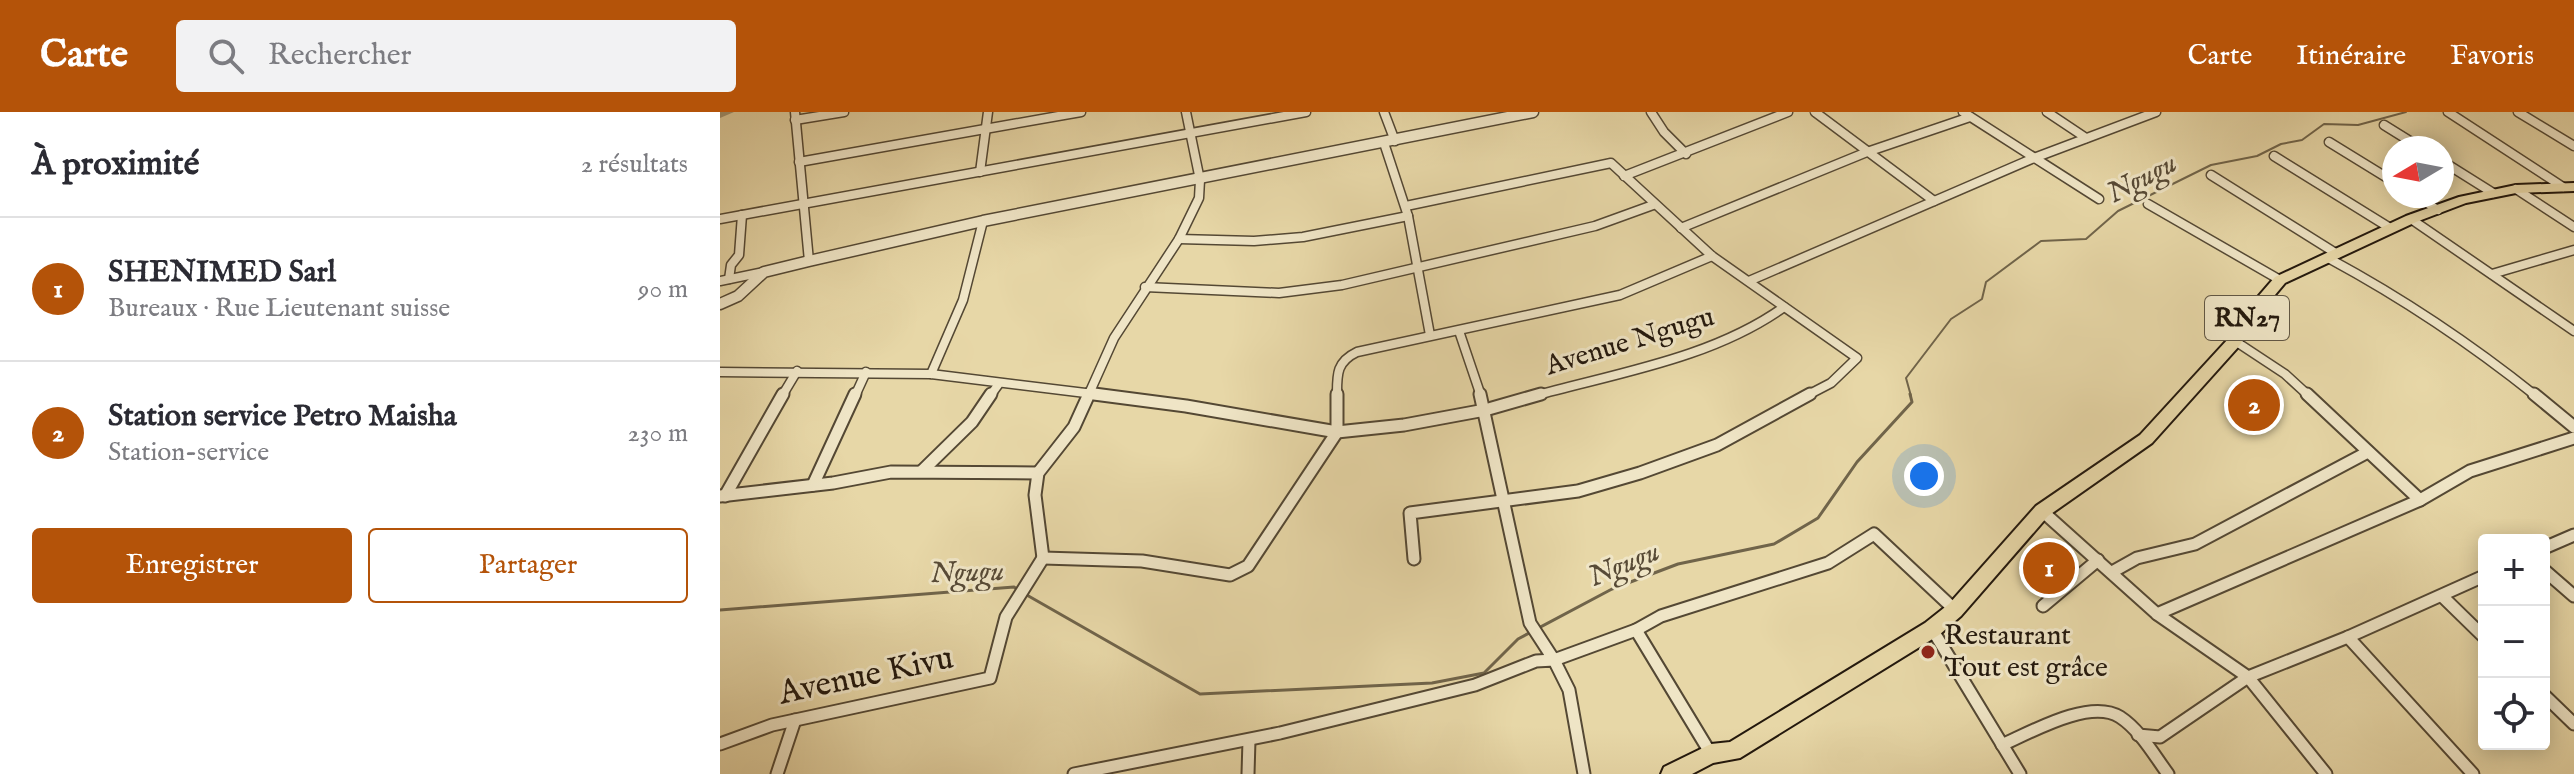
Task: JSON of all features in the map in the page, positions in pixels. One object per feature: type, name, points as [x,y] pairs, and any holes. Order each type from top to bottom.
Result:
[{"type":"main road","name":"RN27","points":[[1671,774],[1711,754],[1733,751],[1932,629],[1955,610],[2042,511],[2146,439],[2235,341],[2248,317],[2280,280],[2390,228],[2438,210],[2493,193],[2569,187]]},
{"type":"street","points":[[809,261],[795,116],[844,112]]},
{"type":"street","points":[[980,172],[988,112]]},
{"type":"street","points":[[799,162],[1081,112]]},
{"type":"street","points":[[1186,112],[1200,180],[1199,198],[1179,239],[1114,338],[1074,427],[1038,473],[1035,495],[1043,558],[1142,561],[1230,575],[1248,566],[1337,432],[1337,371],[1343,359],[1357,352],[1430,335],[1620,295],[1712,256]]},
{"type":"street","points":[[720,219],[804,201],[1306,112]]},
{"type":"street","points":[[1384,112],[1419,268],[1430,335]]},
{"type":"street","points":[[725,280],[983,221],[1533,112]]},
{"type":"street","points":[[1651,112],[1664,132],[1686,154]]},
{"type":"street","points":[[1624,176],[1788,112]]},
{"type":"street","points":[[1815,112],[1934,201]]},
{"type":"street","points":[[2047,112],[2086,138]]},
{"type":"street","points":[[2125,112],[2136,119]]},
{"type":"street","points":[[1749,281],[2034,158],[2156,112]]},
{"type":"street","points":[[2448,112],[2569,187]]},
{"type":"street","points":[[2518,112],[2574,146]]},
{"type":"street","points":[[1681,228],[1966,115],[2099,199]]},
{"type":"street","points":[[2384,125],[2402,136]]},
{"type":"street","points":[[2329,142],[2382,175]]},
{"type":"street","points":[[2274,156],[2390,228]]},
{"type":"street","points":[[1179,239],[1254,241],[1291,238],[1611,163],[1653,205],[1712,256],[1857,358],[1831,383],[1717,445],[1640,473],[1578,491],[1410,513],[1414,559]]},
{"type":"street","points":[[2454,169],[2493,193]]},
{"type":"street","points":[[2211,175],[2485,355],[2574,427]]},
{"type":"street","points":[[2516,189],[2574,227]]},
{"type":"street","points":[[2148,204],[2280,280]]},
{"type":"street","points":[[1145,287],[1279,293],[1342,285],[1595,226],[1653,205]]},
{"type":"street","points":[[725,280],[739,255],[742,215]]},
{"type":"street","points":[[2411,219],[2574,331]]},
{"type":"street","points":[[931,374],[953,332],[970,286],[983,221]]},
{"type":"street","points":[[2492,274],[2574,250]]},
{"type":"street","points":[[720,304],[738,296],[764,272]]},
{"type":"street","name":"Avenue Ngugu","points":[[1089,393],[1337,432],[1404,425],[1485,410],[1686,354],[1756,327],[1784,307]]},
{"type":"street","points":[[1459,331],[1485,410],[1507,501],[1530,623],[1569,690],[1584,774]]},
{"type":"street","points":[[2235,341],[2285,374],[2420,500]]},
{"type":"street","points":[[722,496],[797,371]]},
{"type":"street","points":[[720,372],[931,374],[998,385],[1089,393]]},
{"type":"street","points":[[813,485],[866,372]]},
{"type":"street","points":[[922,471],[972,422],[998,385]]},
{"type":"street","points":[[2157,614],[2420,500],[2470,471],[2574,438]]},
{"type":"street","points":[[2112,572],[2137,558],[2195,544],[2368,452]]},
{"type":"street","points":[[722,496],[891,472],[1038,473]]},
{"type":"street","points":[[2042,511],[2157,614],[2248,677],[2326,774]]},
{"type":"street","points":[[1074,774],[1249,740],[1475,685],[1536,661],[1554,660],[1636,630],[1661,616],[1704,601],[1734,595],[1828,563],[1874,534],[1955,610]]},
{"type":"street","points":[[2550,545],[2574,535]]},
{"type":"street","name":"Avenue Kivu","points":[[720,744],[795,720],[990,678],[1006,617],[1043,558]]},
{"type":"street","points":[[2043,606],[2098,560]]},
{"type":"street","points":[[2550,575],[2574,596]]},
{"type":"street","points":[[2138,735],[2160,737],[2248,677],[2348,637],[2478,579]]},
{"type":"street","points":[[2442,596],[2478,631]]},
{"type":"street","points":[[1932,629],[2020,774]]},
{"type":"street","points":[[1636,630],[1711,754]]},
{"type":"street","points":[[2348,637],[2473,774]]},
{"type":"street","points":[[2550,701],[2574,724]]},
{"type":"street","points":[[2002,745],[2085,711],[2116,714],[2138,735],[2168,774]]},
{"type":"street","points":[[777,774],[795,720]]},
{"type":"street","points":[[1248,774],[1249,740]]},
{"type":"waterway","points":[[720,114],[727,112]]},
{"type":"waterway","name":"Ngugu","points":[[1911,396],[1906,378],[1951,319],[1982,299],[1986,282],[2041,241],[2086,239],[2118,211],[2211,165],[2257,156],[2281,144],[2302,140],[2324,124],[2358,125],[2406,112]]},
{"type":"waterway","name":"Ngugu","points":[[1025,594],[1200,694],[1432,683],[1484,673],[1518,639],[1612,589],[1678,564],[1774,544],[1818,518],[1857,462],[1912,402],[1910,394]]},
{"type":"waterway","name":"Ngugu","points":[[720,610],[1014,587],[1018,590]]},
{"type":"place","name":"Station service Petro Maisha","points":[[2254,405]]},
{"type":"place","name":"SHENIMED Sarl","points":[[2049,568]]},
{"type":"place","name":"Restaurant Tout est grâce","points":[[1928,652]]}]
